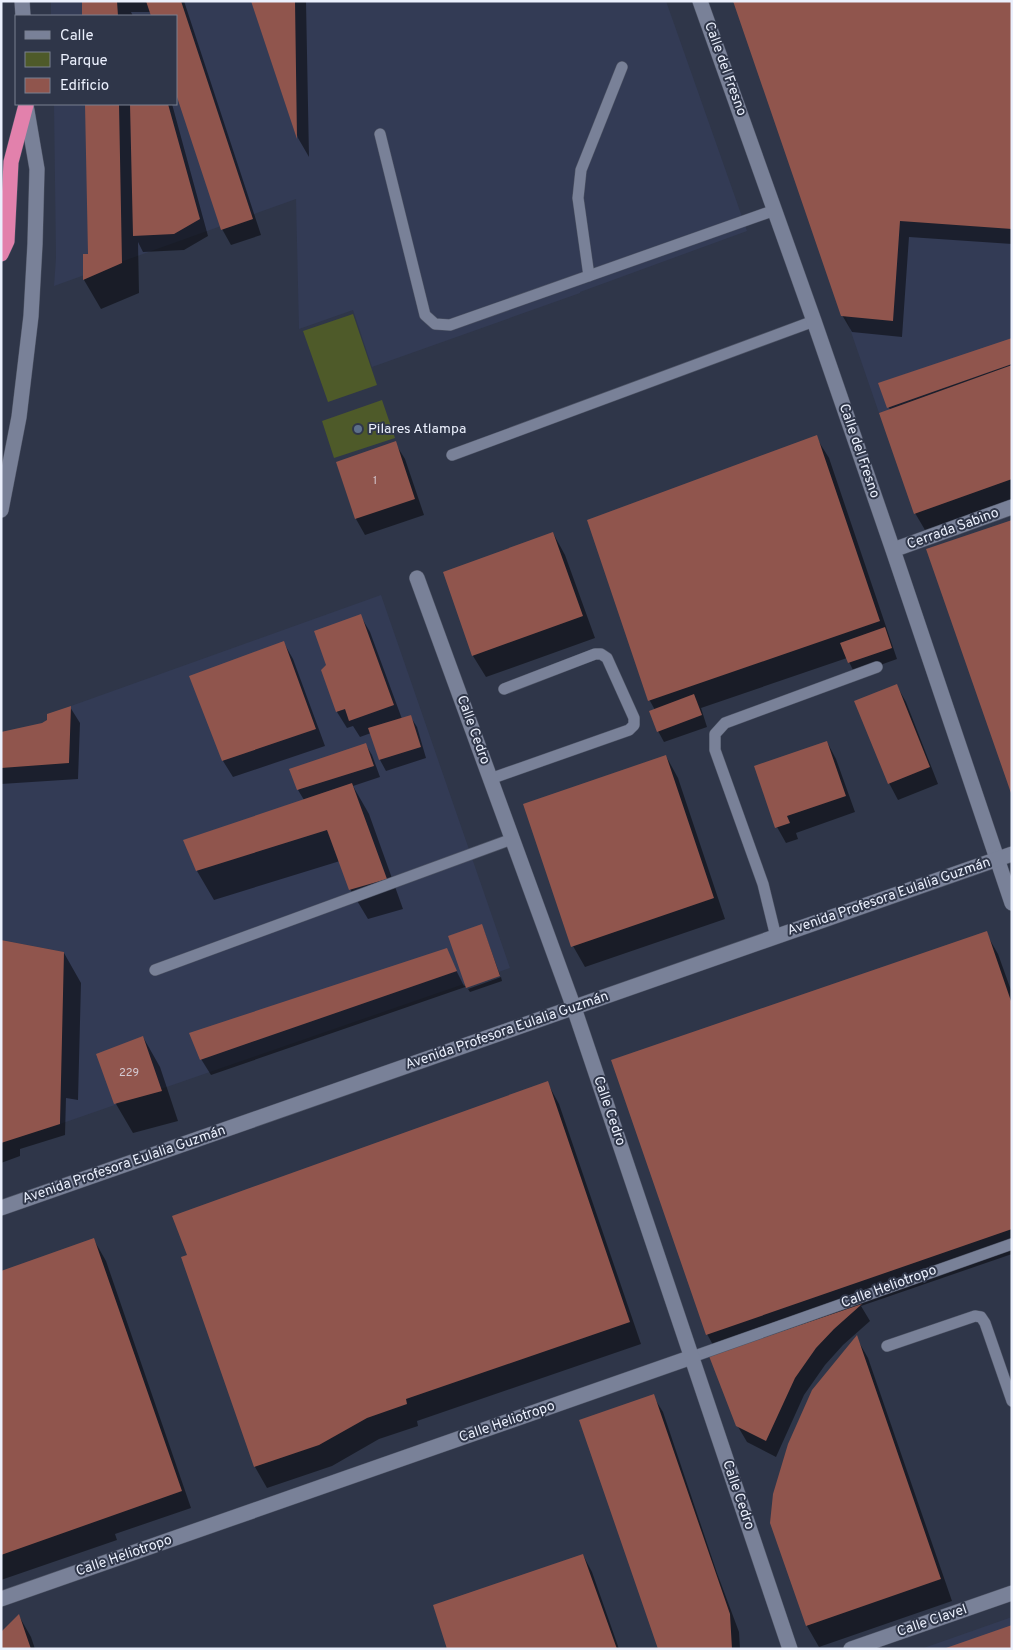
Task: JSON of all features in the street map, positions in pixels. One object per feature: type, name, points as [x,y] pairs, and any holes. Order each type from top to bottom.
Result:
[{"type":"highway","points":[[1,254],[7,241],[11,162],[26,105]]},
{"type":"street","points":[[22,1],[23,15]]},
{"type":"street","name":"Calle del Fresno","points":[[700,1],[814,321],[1012,903]]},
{"type":"street","points":[[1,510],[19,417],[32,298],[37,169],[26,105]]},
{"type":"street","name":"Cerrada Sabino","points":[[893,550],[1012,507]]},
{"type":"street","name":"Calle Cedro","points":[[417,578],[574,1008],[790,1649]]},
{"type":"street","name":"Avenida Profesora Eulalia Guzmán","points":[[1,1208],[1012,854]]},
{"type":"street","name":"Calle Heliotropo","points":[[1,1599],[692,1357]]},
{"type":"street","name":"Calle Clavel","points":[[851,1649],[1012,1593]]},
{"type":"lane","points":[[589,276],[578,198],[581,170],[622,67]]},
{"type":"lane","points":[[380,134],[425,315],[435,324],[450,325],[775,210]]},
{"type":"lane","points":[[452,455],[814,321]]},
{"type":"lane","points":[[490,779],[629,730],[634,725],[634,718],[607,658],[602,654],[595,654],[504,689]]},
{"type":"lane","points":[[776,937],[763,884],[715,750],[715,734],[725,723],[877,667]]},
{"type":"lane","points":[[155,970],[512,839]]},
{"type":"lane","name":"Calle Heliotropo","points":[[692,1357],[1012,1244]]},
{"type":"lane","points":[[886,1346],[975,1316],[981,1318],[985,1323],[1012,1401]]},
{"type":"shaded area","points":[[51,1],[666,1],[747,231],[372,367],[353,310],[299,329],[296,199],[54,286],[56,258],[54,105],[178,105],[178,15],[51,15]]},
{"type":"shaded area","points":[[737,1],[1012,1],[1012,365],[879,413]]},
{"type":"shaded area","points":[[381,595],[510,968],[60,1124],[64,952],[1,940],[1,768],[69,763],[71,706]]},
{"type":"shaded area","points":[[1012,1617],[1012,1649],[921,1649]]},
{"type":"green space","points":[[353,314],[377,385],[328,402],[303,331]]},
{"type":"green space","points":[[382,400],[395,438],[334,458],[322,421]]},
{"type":"building","points":[[82,1],[117,1],[118,15],[82,15]]},
{"type":"building","points":[[146,1],[181,1],[253,219],[221,230],[178,100],[178,15],[151,15]]},
{"type":"building","points":[[251,1],[295,1],[297,139]]},
{"type":"building","points":[[733,1],[1012,1],[1012,229],[900,221],[893,321],[841,316]]},
{"type":"building","points":[[85,105],[119,105],[122,263],[83,280],[83,254],[88,254]]},
{"type":"building","points":[[130,105],[168,105],[200,219],[174,234],[133,236]]},
{"type":"building","points":[[1012,338],[1012,364],[887,408],[878,383]]},
{"type":"building","points":[[1012,365],[1012,479],[914,514],[879,413]]},
{"type":"building","points":[[817,435],[880,621],[648,701],[587,520]]},
{"type":"building","points":[[396,441],[415,499],[355,519],[336,462]]},
{"type":"building","points":[[1012,520],[1012,793],[1011,793],[926,549]]},
{"type":"building","points":[[553,532],[583,616],[472,656],[443,572]]},
{"type":"building","points":[[361,614],[394,705],[349,721],[345,709],[336,712],[321,670],[326,665],[314,631]]},
{"type":"building","points":[[885,627],[892,648],[848,663],[840,643]]},
{"type":"building","points":[[284,641],[316,729],[222,761],[189,676]]},
{"type":"building","points":[[897,684],[930,767],[888,784],[854,701]]},
{"type":"building","points":[[694,694],[702,715],[657,732],[649,711]]},
{"type":"building","points":[[71,706],[69,763],[1,768],[1,732],[42,723],[47,720],[47,714]]},
{"type":"building","points":[[411,715],[421,747],[379,760],[368,728]]},
{"type":"building","points":[[827,741],[846,796],[787,816],[790,823],[775,828],[754,766]]},
{"type":"building","points":[[366,743],[374,766],[297,790],[289,769]]},
{"type":"building","points":[[666,755],[714,898],[571,947],[523,804]]},
{"type":"building","points":[[352,783],[387,879],[349,890],[327,830],[196,871],[183,840]]},
{"type":"building","points":[[482,924],[500,976],[466,988],[448,936]]},
{"type":"building","points":[[987,931],[1012,1004],[1012,1229],[706,1335],[611,1060]]},
{"type":"building","points":[[1,940],[64,952],[60,1124],[1,1143]]},
{"type":"building","points":[[447,948],[457,971],[200,1060],[189,1033]]},
{"type":"building","points":[[143,1036],[162,1091],[114,1104],[96,1054]]},
{"type":"building","points":[[548,1081],[630,1322],[406,1399],[407,1404],[367,1418],[319,1445],[254,1467],[181,1257],[187,1255],[172,1216]]},
{"type":"building","points":[[94,1238],[182,1491],[1,1555],[1,1271]]},
{"type":"building","points":[[862,1304],[816,1348],[795,1378],[766,1441],[736,1426],[709,1356]]},
{"type":"building","points":[[857,1335],[941,1579],[806,1626],[770,1523],[773,1494],[788,1444],[812,1390]]},
{"type":"building","points":[[654,1394],[730,1614],[732,1649],[658,1649],[579,1420]]},
{"type":"building","points":[[583,1554],[617,1649],[447,1649],[433,1605]]},
{"type":"building","points":[[19,1614],[31,1649],[1,1649],[1,1632]]},
{"type":"building","points":[[1012,1625],[1012,1649],[946,1649],[946,1648]]},
{"type":"place","name":"Pilares Atlampa","points":[[358,429]]}]
